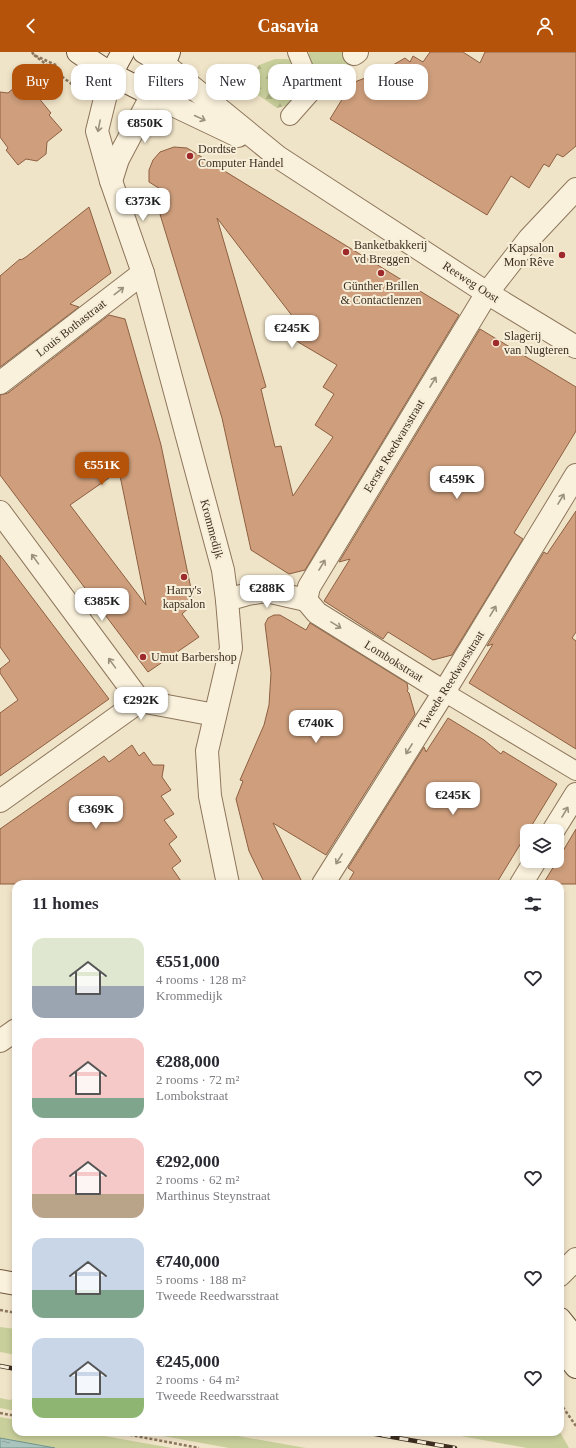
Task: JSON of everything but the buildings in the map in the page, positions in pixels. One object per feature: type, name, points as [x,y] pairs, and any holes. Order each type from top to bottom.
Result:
[{"type":"street","name":"Reeweg Oost","points":[[78,52],[96,64]]},
{"type":"street","name":"Krommedijk","points":[[116,64],[123,52]]},
{"type":"street","name":"Reeweg Oost","points":[[144,52],[167,58],[267,149]]},
{"type":"street","points":[[290,116],[317,88],[297,52]]},
{"type":"street","name":"Krommedijk","points":[[105,100],[97,131],[111,181],[143,273],[223,570],[231,648],[207,751],[210,796],[226,880]]},
{"type":"street","points":[[111,181],[118,160],[149,100]]},
{"type":"street","name":"Reeweg Oost","points":[[163,100],[267,149],[487,293],[576,347]]},
{"type":"street","name":"Eerste Reedwarsstraat","points":[[306,600],[309,586],[487,293],[529,239],[576,189]]},
{"type":"street","name":"Louis Bothastraat","points":[[0,384],[143,273]]},
{"type":"street","name":"Tweede Reedwarsstraat","points":[[326,880],[444,692],[576,474]]},
{"type":"street","points":[[0,512],[140,701],[215,716]]},
{"type":"street","points":[[227,600],[266,591],[306,600]]},
{"type":"street","name":"Lombokstraat","points":[[306,600],[317,613],[576,772]]},
{"type":"street","points":[[0,802],[140,701]]},
{"type":"street","points":[[557,824],[576,794]]},
{"type":"street","points":[[523,880],[531,868]]},
{"type":"street","points":[[0,1041],[12,1033]]},
{"type":"street","points":[[564,1271],[576,1259]]},
{"type":"street","points":[[0,1281],[12,1283]]},
{"type":"street","points":[[564,1324],[576,1339]]},
{"type":"street","points":[[564,1352],[576,1366]]},
{"type":"path","points":[[34,55],[73,85],[97,131]]},
{"type":"path","points":[[0,1310],[12,1312]]},
{"type":"path","points":[[564,1409],[576,1426]]},
{"type":"path","points":[[0,1413],[12,1415]]},
{"type":"path","points":[[136,1436],[198,1448]]},
{"type":"green space","points":[[309,52],[345,52],[350,64],[312,64]]},
{"type":"green space","points":[[275,59],[288,59],[297,64],[268,64],[268,100],[296,100],[293,104],[277,108],[260,96],[260,65]]},
{"type":"green space","points":[[0,1327],[12,1328],[12,1354],[0,1352]]},
{"type":"green space","points":[[0,1398],[12,1399],[12,1410],[0,1408]]},
{"type":"green space","points":[[0,1417],[12,1419],[12,1436],[104,1436],[172,1448],[0,1448]]},
{"type":"green space","points":[[163,1436],[238,1436],[306,1448],[229,1448]]},
{"type":"green space","points":[[461,1436],[562,1436],[569,1448],[527,1448]]},
{"type":"water","points":[[0,1438],[55,1448],[0,1448]]},
{"type":"railway","points":[[0,1366],[12,1368]]},
{"type":"railway","points":[[387,1436],[455,1448]]},
{"type":"place","name":"Dordtse Computer Handel","points":[[190,156]]},
{"type":"place","name":"Banketbakkerij vd Breggen","points":[[346,252]]},
{"type":"place","name":"Kapsalon Mon Rêve","points":[[562,255]]},
{"type":"place","name":"Günther Brillen & Contactlenzen","points":[[381,273]]},
{"type":"place","name":"Slagerij van Nugteren","points":[[496,343]]},
{"type":"place","name":"Harry's kapsalon","points":[[184,577]]},
{"type":"place","name":"Umut Barbershop","points":[[143,657]]}]
